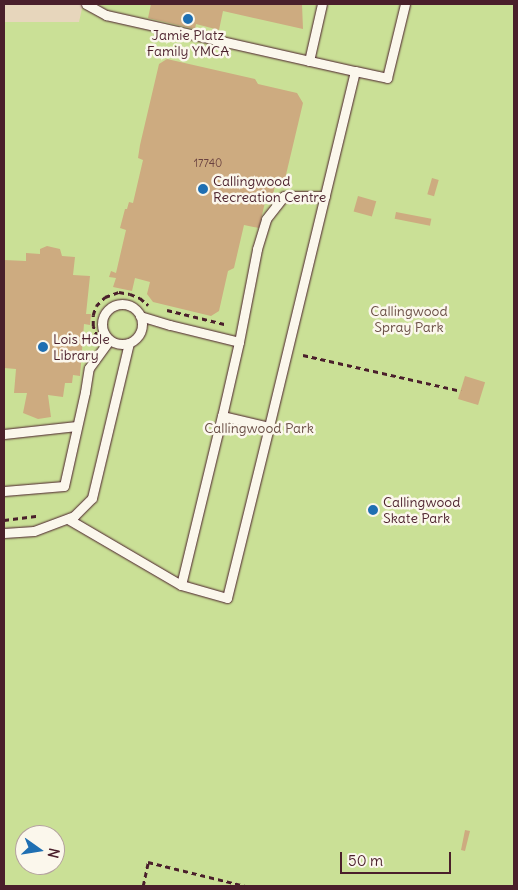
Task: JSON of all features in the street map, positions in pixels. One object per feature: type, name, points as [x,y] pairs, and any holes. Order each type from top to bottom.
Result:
[{"type":"lane","points":[[309,61],[322,4]]},
{"type":"lane","points":[[91,5],[106,15],[387,78],[404,4]]},
{"type":"lane","points":[[68,519],[181,585],[227,598],[355,71]]},
{"type":"lane","points":[[181,585],[239,342],[257,249],[266,219],[284,196],[325,196]]},
{"type":"lane","points":[[119,304],[125,304],[136,310],[140,316],[141,328],[139,334],[129,343],[122,344],[109,340],[102,328],[102,322],[108,309],[119,304]]},
{"type":"lane","points":[[140,316],[239,342]]},
{"type":"lane","points":[[4,491],[64,486],[89,368],[109,340]]},
{"type":"lane","points":[[4,533],[34,531],[68,519],[74,516],[92,498],[129,343]]},
{"type":"lane","points":[[222,416],[269,427]]},
{"type":"lane","points":[[4,434],[77,426]]},
{"type":"path","points":[[303,355],[461,391]]},
{"type":"path","points":[[143,886],[148,862],[246,886]]},
{"type":"shaded area","points":[[4,4],[83,4],[83,22],[4,22]]},
{"type":"green space","name":"Callingwood Park","points":[[83,4],[514,4],[514,886],[4,886],[4,22],[79,22]]},
{"type":"building","name":"Jamie Platz Family YMCA","points":[[151,4],[302,4],[303,29],[223,11],[219,30],[196,24],[195,29],[148,18]]},
{"type":"building","name":"Callingwood Recreation Centre","points":[[167,59],[255,79],[258,84],[297,93],[303,103],[285,179],[277,177],[272,199],[266,198],[259,228],[244,225],[234,268],[228,271],[219,311],[211,316],[153,302],[147,294],[150,282],[135,278],[132,291],[113,287],[116,278],[109,277],[111,271],[116,273],[126,230],[120,228],[125,209],[127,209],[129,202],[133,203],[143,160],[138,158],[140,145],[159,64]]},
{"type":"building","points":[[432,178],[439,180],[434,196],[427,194]]},
{"type":"building","points":[[358,196],[376,201],[372,217],[354,211]]},
{"type":"building","points":[[396,212],[431,219],[430,226],[395,219]]},
{"type":"building","name":"Lois Hole Library","points":[[47,246],[60,249],[62,256],[75,257],[73,275],[90,276],[86,314],[91,314],[90,325],[84,324],[80,376],[73,375],[72,383],[65,383],[63,397],[48,395],[51,417],[38,419],[23,413],[27,393],[14,393],[16,369],[4,368],[4,260],[26,261],[26,253],[40,254],[40,249]]},
{"type":"building","points":[[465,376],[485,382],[478,405],[458,399]]},
{"type":"building","points":[[465,830],[470,831],[465,851],[461,850]]},
{"type":"place","name":"Jamie Platz Family YMCA","points":[[188,19]]},
{"type":"place","name":"Callingwood Recreation Centre","points":[[203,189]]},
{"type":"place","name":"Lois Hole Library","points":[[43,347]]},
{"type":"place","name":"Callingwood Skate Park","points":[[373,510]]},
{"type":"park label","name":"Callingwood Spray Park","points":[[409,320]]}]
